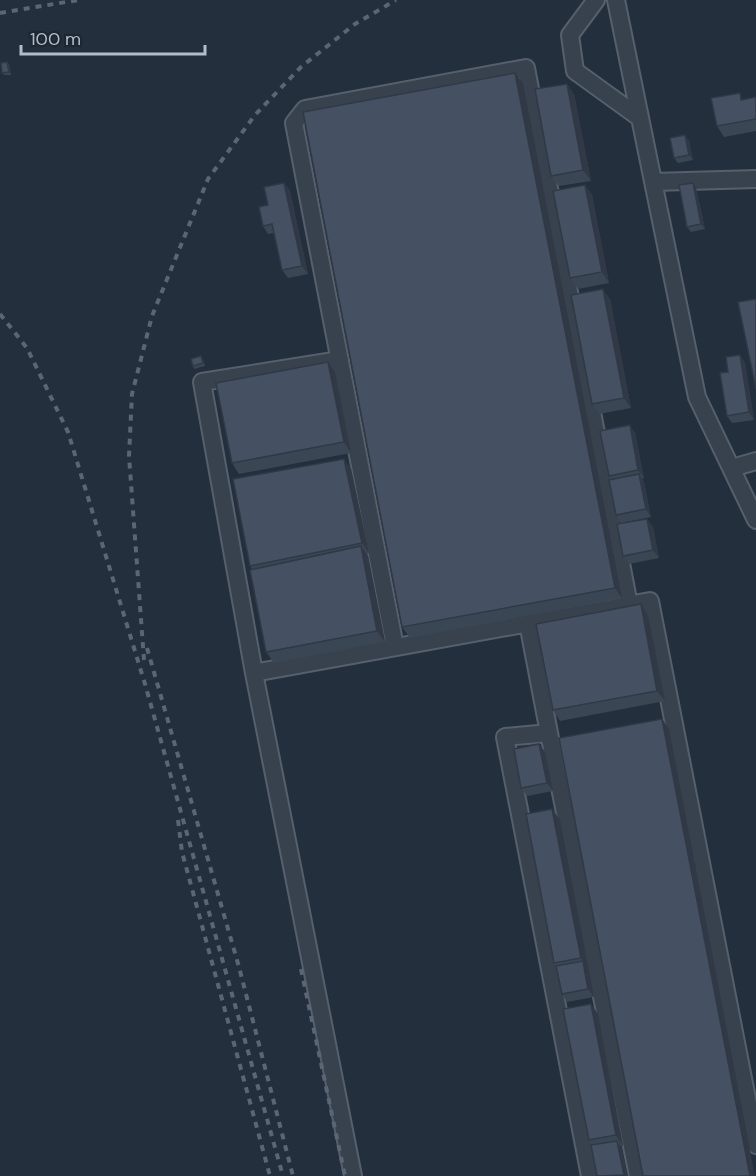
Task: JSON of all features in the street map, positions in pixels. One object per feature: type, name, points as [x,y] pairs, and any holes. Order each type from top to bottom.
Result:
[{"type":"street","points":[[596,0],[570,35],[574,71],[640,118]]},
{"type":"street","points":[[616,0],[697,397],[756,520]]},
{"type":"street","points":[[395,647],[294,123],[305,109],[526,68],[629,604]]},
{"type":"street","points":[[653,182],[756,178]]},
{"type":"street","points":[[340,360],[202,382],[254,673],[353,1176]]},
{"type":"street","points":[[732,468],[756,461]]},
{"type":"street","points":[[254,673],[650,601],[756,1145]]},
{"type":"street","points":[[528,623],[638,1176]]},
{"type":"street","points":[[549,733],[505,737],[590,1176]]},
{"type":"building","points":[[7,62],[9,72],[2,73],[1,63]]},
{"type":"building","points":[[515,73],[615,588],[402,627],[303,112]]},
{"type":"building","points":[[567,84],[583,170],[551,176],[535,89]]},
{"type":"building","points":[[740,93],[741,100],[756,97],[756,119],[717,126],[711,98]]},
{"type":"building","points":[[685,135],[689,155],[674,158],[670,138]]},
{"type":"building","points":[[284,183],[302,266],[282,270],[272,224],[263,226],[259,207],[268,205],[264,187]]},
{"type":"building","points":[[693,183],[701,224],[687,227],[679,185]]},
{"type":"building","points":[[585,185],[602,272],[570,278],[553,191]]},
{"type":"building","points":[[603,289],[624,398],[592,404],[571,295]]},
{"type":"building","points":[[756,299],[756,389],[738,302]]},
{"type":"building","points":[[740,355],[749,412],[727,416],[720,373],[728,372],[726,357]]},
{"type":"building","points":[[201,356],[203,363],[193,366],[191,359]]},
{"type":"building","points":[[328,362],[344,442],[232,463],[216,383]]},
{"type":"building","points":[[630,425],[638,470],[609,476],[600,431]]},
{"type":"building","points":[[344,459],[362,543],[250,566],[233,479]]},
{"type":"building","points":[[639,474],[646,509],[616,515],[609,480]]},
{"type":"building","points":[[647,519],[653,550],[623,556],[617,524]]},
{"type":"building","points":[[361,546],[377,631],[266,652],[250,570]]},
{"type":"building","points":[[641,604],[657,691],[553,710],[536,624]]},
{"type":"building","points":[[662,719],[750,1176],[643,1176],[559,738]]},
{"type":"building","points":[[539,744],[547,783],[521,788],[514,749]]},
{"type":"building","points":[[552,809],[581,958],[554,963],[526,814]]},
{"type":"building","points":[[583,961],[588,989],[562,994],[556,966]]},
{"type":"building","points":[[591,1004],[616,1135],[589,1140],[563,1009]]},
{"type":"building","points":[[617,1141],[624,1175],[597,1176],[591,1145]]},
{"type":"railway","points":[[0,13],[78,0]]},
{"type":"railway","points":[[144,660],[129,456],[132,394],[152,316],[208,179],[255,115],[301,67],[355,24],[396,0]]},
{"type":"railway","points":[[0,314],[27,348],[68,432],[145,684],[283,1176]]},
{"type":"railway","points":[[147,648],[239,967],[293,1176]]},
{"type":"railway","points":[[178,820],[182,852],[270,1176]]},
{"type":"railway","points":[[301,969],[345,1176]]}]
